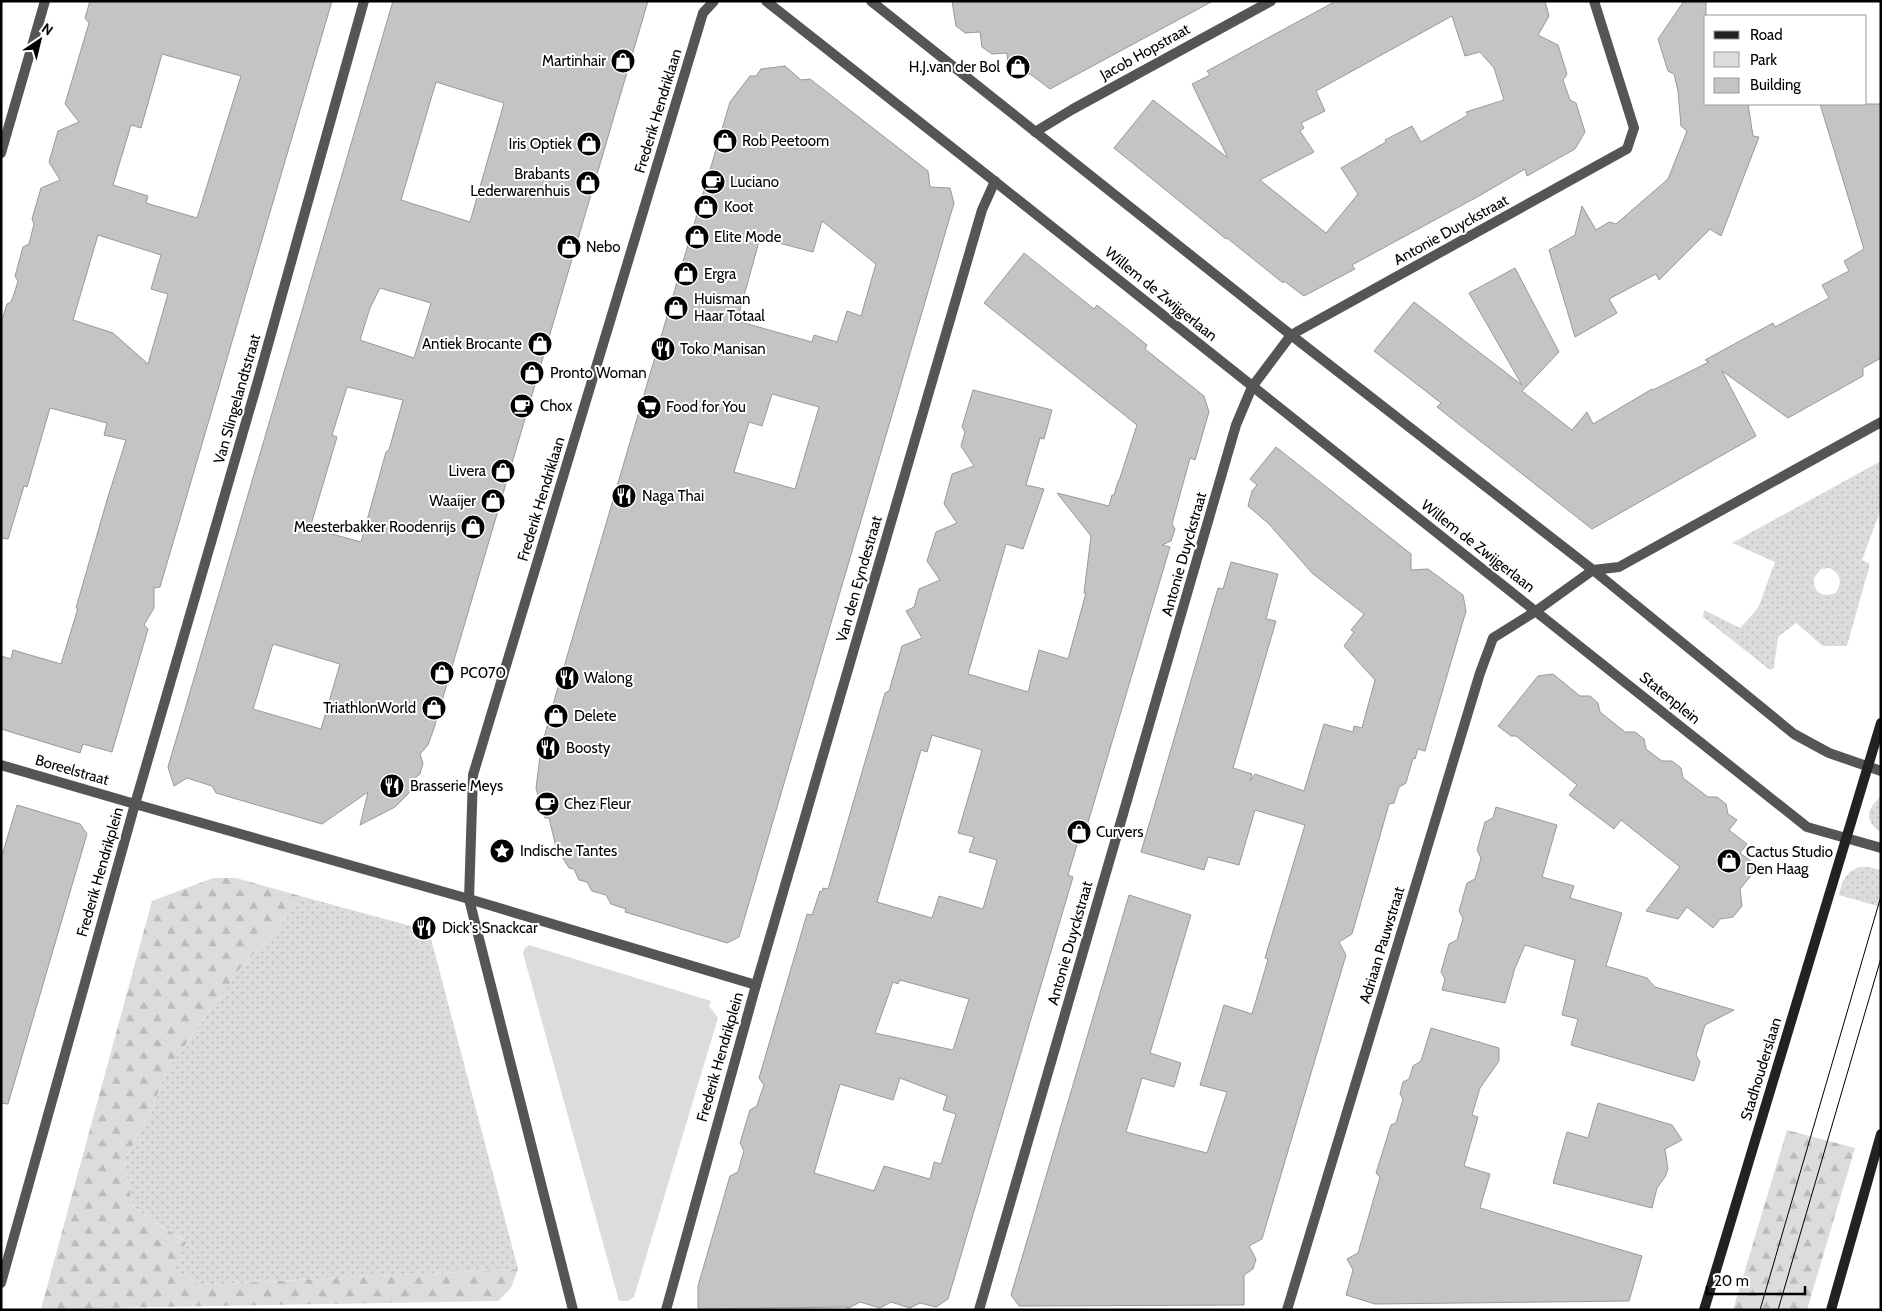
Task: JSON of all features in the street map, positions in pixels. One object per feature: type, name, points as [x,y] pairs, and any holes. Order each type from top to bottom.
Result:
[{"type":"street","points":[[1,153],[45,1]]},
{"type":"street","name":"Van Slingelandtstraat","points":[[135,804],[257,384],[364,1]]},
{"type":"street","name":"Frederik Hendriklaan","points":[[469,899],[474,774],[703,13],[714,1]]},
{"type":"street","name":"Willem de Zwijgerlaan","points":[[766,1],[1536,612]]},
{"type":"street","points":[[871,1],[1291,336],[1593,570],[1794,734],[1829,752],[1881,771]]},
{"type":"street","name":"Jacob Hopstraat","points":[[1035,132],[1064,114],[1271,1]]},
{"type":"street","name":"Antonie Duyckstraat","points":[[979,1310],[1236,425],[1252,387],[1291,336],[1627,149],[1634,128],[1594,1]]},
{"type":"street","name":"Van den Eyndestraat","points":[[756,985],[982,210],[995,181]]},
{"type":"street","points":[[1536,612],[1593,570],[1619,567],[1881,422]]},
{"type":"street","name":"Statenplein","points":[[1536,612],[1807,827],[1881,848]]},
{"type":"street","name":"Adriaan Pauwstraat","points":[[1287,1310],[1480,673],[1494,638],[1536,612]]},
{"type":"street","points":[[1846,837],[1881,724]]},
{"type":"street","name":"Boreelstraat","points":[[1,765],[135,804]]},
{"type":"street","name":"Frederik Hendrikplein","points":[[1,1283],[135,804],[469,899],[756,985],[666,1310]]},
{"type":"street","name":"Stadhouderslaan","points":[[1704,1310],[1846,837]]},
{"type":"street","points":[[469,899],[573,1310]]},
{"type":"street","points":[[1831,1310],[1881,1134]]},
{"type":"green space","points":[[1881,461],[1881,509],[1862,560],[1870,564],[1847,646],[1823,646],[1796,623],[1778,637],[1774,668],[1770,670],[1703,617],[1704,610],[1740,628],[1758,608],[1775,562],[1732,543]],"holes":[[[1829,568],[1840,579],[1838,590],[1835,593],[1826,595],[1819,593],[1815,587],[1814,578],[1821,569]]]},
{"type":"green space","points":[[1881,796],[1881,833],[1872,824],[1869,815],[1872,806]]},
{"type":"green space","points":[[1860,867],[1881,870],[1881,907],[1839,895],[1845,877],[1851,871]]},
{"type":"green space","points":[[213,878],[236,878],[304,897],[241,967],[166,1072],[149,1116],[124,1161],[133,1207],[186,1242],[173,1267],[199,1285],[518,1269],[511,1288],[498,1301],[41,1309],[152,901]]},
{"type":"green space","points":[[304,897],[429,931],[518,1269],[199,1285],[173,1267],[185,1241],[133,1207],[124,1161],[149,1116],[166,1072],[241,967]]},
{"type":"green space","points":[[529,945],[711,1001],[709,1006],[718,1018],[634,1297],[628,1301],[619,1301],[523,953]]},
{"type":"green space","points":[[1787,1130],[1855,1148],[1807,1310],[1733,1310]]},
{"type":"building","points":[[90,1],[332,1],[160,587],[154,588],[154,608],[144,625],[148,629],[112,752],[83,744],[80,753],[1,729],[1,656],[11,659],[13,650],[61,664],[107,500],[126,440],[104,435],[107,423],[50,408],[27,487],[24,486],[8,539],[1,538],[1,323],[7,304],[11,302],[18,281],[15,276],[23,247],[29,244],[34,224],[32,219],[41,188],[60,180],[49,162],[58,131],[79,122],[65,104],[89,23],[85,18]],"holes":[[[162,54],[241,76],[197,218],[146,203],[148,196],[113,185],[131,125],[141,128]],[[98,235],[161,255],[151,289],[168,294],[148,364],[113,333],[73,320]]]},
{"type":"building","points":[[393,1],[648,1],[434,728],[428,745],[420,754],[423,763],[420,774],[413,780],[409,793],[395,807],[360,825],[368,792],[322,824],[216,793],[212,786],[187,778],[174,786],[168,767]],"holes":[[[436,82],[504,103],[470,222],[401,200]],[[380,288],[431,303],[414,358],[360,340],[370,308]],[[347,387],[403,400],[389,450],[386,452],[361,542],[310,528],[337,437],[332,435]],[[273,644],[340,664],[321,729],[253,709]]]},
{"type":"building","points":[[952,1],[1213,1],[1050,89],[1030,74],[1018,75],[1008,68],[1007,53],[992,54],[982,47],[980,32],[965,33],[956,26]]},
{"type":"building","points":[[1336,1],[1545,1],[1549,16],[1538,35],[1558,45],[1567,74],[1563,80],[1570,100],[1576,103],[1585,132],[1575,149],[1527,176],[1525,169],[1352,265],[1355,269],[1304,296],[1284,281],[1283,283],[1226,239],[1114,148],[1153,100],[1228,158],[1192,84],[1210,75],[1207,71]],"holes":[[[1452,16],[1465,56],[1480,52],[1494,68],[1504,100],[1466,112],[1468,115],[1421,142],[1412,126],[1385,140],[1386,142],[1341,168],[1358,194],[1326,233],[1260,180],[1314,152],[1300,131],[1304,128],[1301,123],[1325,111],[1316,91]]]},
{"type":"building","points":[[1684,1],[1706,1],[1706,15],[1704,15],[1704,105],[1748,105],[1753,136],[1759,137],[1721,236],[1710,229],[1659,280],[1656,274],[1609,299],[1617,313],[1575,337],[1549,250],[1575,235],[1582,206],[1596,230],[1609,222],[1616,224],[1668,179],[1687,131],[1681,126],[1678,91],[1674,74],[1668,71],[1658,39]]},
{"type":"building","points":[[785,66],[801,80],[810,79],[928,171],[930,187],[950,188],[954,203],[739,937],[727,943],[625,912],[626,909],[611,904],[606,895],[592,891],[587,882],[579,880],[574,869],[569,868],[556,847],[549,818],[545,818],[536,788],[541,749],[556,694],[730,102],[750,76],[756,76],[761,69]],"holes":[[[822,221],[876,264],[861,316],[847,311],[837,342],[814,335],[812,342],[737,321],[760,238],[813,252]],[[772,394],[819,407],[795,489],[734,472],[749,422],[762,426]]]},
{"type":"building","points":[[1881,104],[1881,358],[1863,368],[1863,376],[1788,418],[1722,371],[1756,436],[1592,529],[1437,407],[1441,403],[1374,351],[1414,302],[1522,385],[1469,293],[1515,268],[1559,352],[1522,391],[1572,430],[1587,412],[1593,424],[1652,389],[1709,362],[1705,360],[1773,323],[1775,327],[1829,298],[1822,285],[1849,271],[1844,261],[1864,249],[1820,105]]},
{"type":"building","points":[[1024,253],[1094,309],[1097,305],[1147,345],[1145,349],[1204,396],[1209,412],[1195,460],[1190,458],[1172,524],[1175,529],[1171,541],[1162,545],[1170,547],[1084,836],[1080,835],[1068,875],[1073,877],[948,1299],[936,1307],[920,1303],[910,1308],[891,1302],[880,1308],[860,1302],[849,1308],[698,1309],[698,1286],[730,1176],[738,1172],[744,1151],[740,1143],[750,1110],[757,1106],[764,1085],[759,1078],[807,914],[812,915],[820,891],[822,892],[823,888],[828,889],[885,693],[889,691],[902,646],[922,638],[906,611],[914,607],[919,589],[940,580],[927,561],[936,532],[957,523],[944,504],[952,474],[974,466],[961,446],[965,432],[962,427],[973,390],[1052,410],[1044,439],[1040,438],[1026,485],[1044,489],[1023,549],[1006,544],[968,674],[1028,692],[1039,650],[1068,659],[1086,593],[1084,593],[1091,536],[1057,493],[1109,506],[1137,425],[984,303]],"holes":[[[932,735],[982,750],[958,833],[974,837],[969,852],[997,860],[983,909],[939,896],[932,918],[877,902],[921,750],[927,752]],[[900,980],[969,999],[953,1050],[875,1033],[893,982],[898,984]],[[900,1078],[947,1096],[943,1110],[956,1114],[941,1164],[934,1162],[930,1179],[884,1166],[874,1191],[814,1173],[840,1084],[893,1100]]]},
{"type":"building","points":[[1276,447],[1411,554],[1411,570],[1428,569],[1463,595],[1466,611],[1425,751],[1418,749],[1415,759],[1413,758],[1406,783],[1399,787],[1394,803],[1389,804],[1352,934],[1339,942],[1346,955],[1262,1239],[1249,1246],[1256,1259],[1253,1269],[1244,1275],[1244,1305],[1019,1306],[1011,1295],[1129,895],[1191,915],[1150,1053],[1181,1063],[1174,1087],[1142,1078],[1126,1132],[1207,1153],[1227,1092],[1200,1085],[1224,1005],[1252,1014],[1267,963],[1268,959],[1265,958],[1305,825],[1255,810],[1239,865],[1208,857],[1204,870],[1141,852],[1218,588],[1223,589],[1231,562],[1278,574],[1266,619],[1276,621],[1233,768],[1252,774],[1250,781],[1255,774],[1304,791],[1324,724],[1353,732],[1354,726],[1362,728],[1375,680],[1344,646],[1354,632],[1351,630],[1364,614],[1312,573],[1269,524],[1248,506],[1252,491],[1257,485],[1250,479]]},
{"type":"building","points":[[1553,674],[1580,696],[1590,696],[1598,703],[1600,712],[1625,732],[1635,732],[1644,739],[1646,749],[1662,761],[1672,761],[1681,768],[1683,778],[1708,797],[1717,797],[1726,804],[1728,814],[1737,820],[1729,830],[1747,844],[1740,853],[1752,862],[1753,873],[1740,889],[1742,906],[1733,917],[1720,919],[1713,928],[1687,907],[1678,919],[1646,911],[1680,867],[1621,820],[1614,829],[1569,795],[1577,785],[1516,736],[1511,736],[1498,726],[1538,676]]},
{"type":"building","points":[[17,805],[80,824],[87,834],[8,1104],[1,1103],[1,859]]},
{"type":"building","points":[[1496,807],[1557,825],[1542,877],[1574,886],[1570,898],[1622,913],[1606,966],[1647,978],[1655,987],[1734,1010],[1705,1025],[1696,1055],[1700,1062],[1694,1081],[1571,1045],[1578,1019],[1562,1015],[1575,960],[1525,945],[1515,968],[1505,1003],[1442,990],[1445,979],[1441,972],[1449,944],[1457,940],[1463,918],[1459,911],[1467,883],[1475,879],[1481,858],[1477,850],[1485,822],[1493,818]]},
{"type":"building","points":[[1431,1028],[1499,1048],[1499,1061],[1480,1088],[1472,1115],[1478,1117],[1464,1166],[1490,1174],[1480,1208],[1642,1256],[1629,1301],[1375,1304],[1346,1295],[1353,1270],[1347,1259],[1358,1253],[1380,1177],[1376,1173],[1391,1125],[1396,1123],[1403,1099],[1400,1094],[1403,1082],[1409,1079],[1413,1066],[1421,1061]]},
{"type":"building","points":[[1598,1103],[1672,1125],[1682,1140],[1665,1149],[1668,1169],[1657,1188],[1652,1208],[1553,1183],[1567,1132],[1588,1138]]},
{"type":"tram line","points":[[1760,1310],[1881,896]]},
{"type":"tram line","points":[[1778,1310],[1881,958]]},
{"type":"place","name":"Martinhair","points":[[623,61]]},
{"type":"place","name":"H.J.van der Bol","points":[[1018,67]]},
{"type":"place","name":"Rob Peetoom","points":[[725,141]]},
{"type":"place","name":"Iris Optiek","points":[[589,144]]},
{"type":"place","name":"Luciano","points":[[713,182]]},
{"type":"place","name":"Brabants Lederwarenhuis","points":[[588,183]]},
{"type":"place","name":"Koot","points":[[706,207]]},
{"type":"place","name":"Elite Mode","points":[[697,237]]},
{"type":"place","name":"Nebo","points":[[569,247]]},
{"type":"place","name":"Ergra","points":[[686,274]]},
{"type":"place","name":"Huisman Haar Totaal","points":[[676,308]]},
{"type":"place","name":"Antiek Brocante","points":[[540,344]]},
{"type":"place","name":"Toko Manisan","points":[[663,349]]},
{"type":"place","name":"Pronto Woman","points":[[532,373]]},
{"type":"place","name":"Chox","points":[[522,406]]},
{"type":"place","name":"Food for You","points":[[649,407]]},
{"type":"place","name":"Livera","points":[[503,471]]},
{"type":"place","name":"Naga Thai","points":[[624,496]]},
{"type":"place","name":"Waaijer","points":[[493,501]]},
{"type":"place","name":"Meesterbakker Roodenrijs","points":[[473,527]]},
{"type":"place","name":"PC070","points":[[442,673]]},
{"type":"place","name":"Walong","points":[[567,678]]},
{"type":"place","name":"TriathlonWorld","points":[[434,708]]},
{"type":"place","name":"Delete","points":[[556,716]]},
{"type":"place","name":"Boosty","points":[[548,748]]},
{"type":"place","name":"Brasserie Meys","points":[[392,786]]},
{"type":"place","name":"Chez Fleur","points":[[547,804]]},
{"type":"place","name":"Curvers","points":[[1079,832]]},
{"type":"place","name":"Indische Tantes","points":[[502,851]]},
{"type":"place","name":"Cactus Studio Den Haag","points":[[1729,861]]},
{"type":"place","name":"Dick's Snackcar","points":[[424,928]]}]
